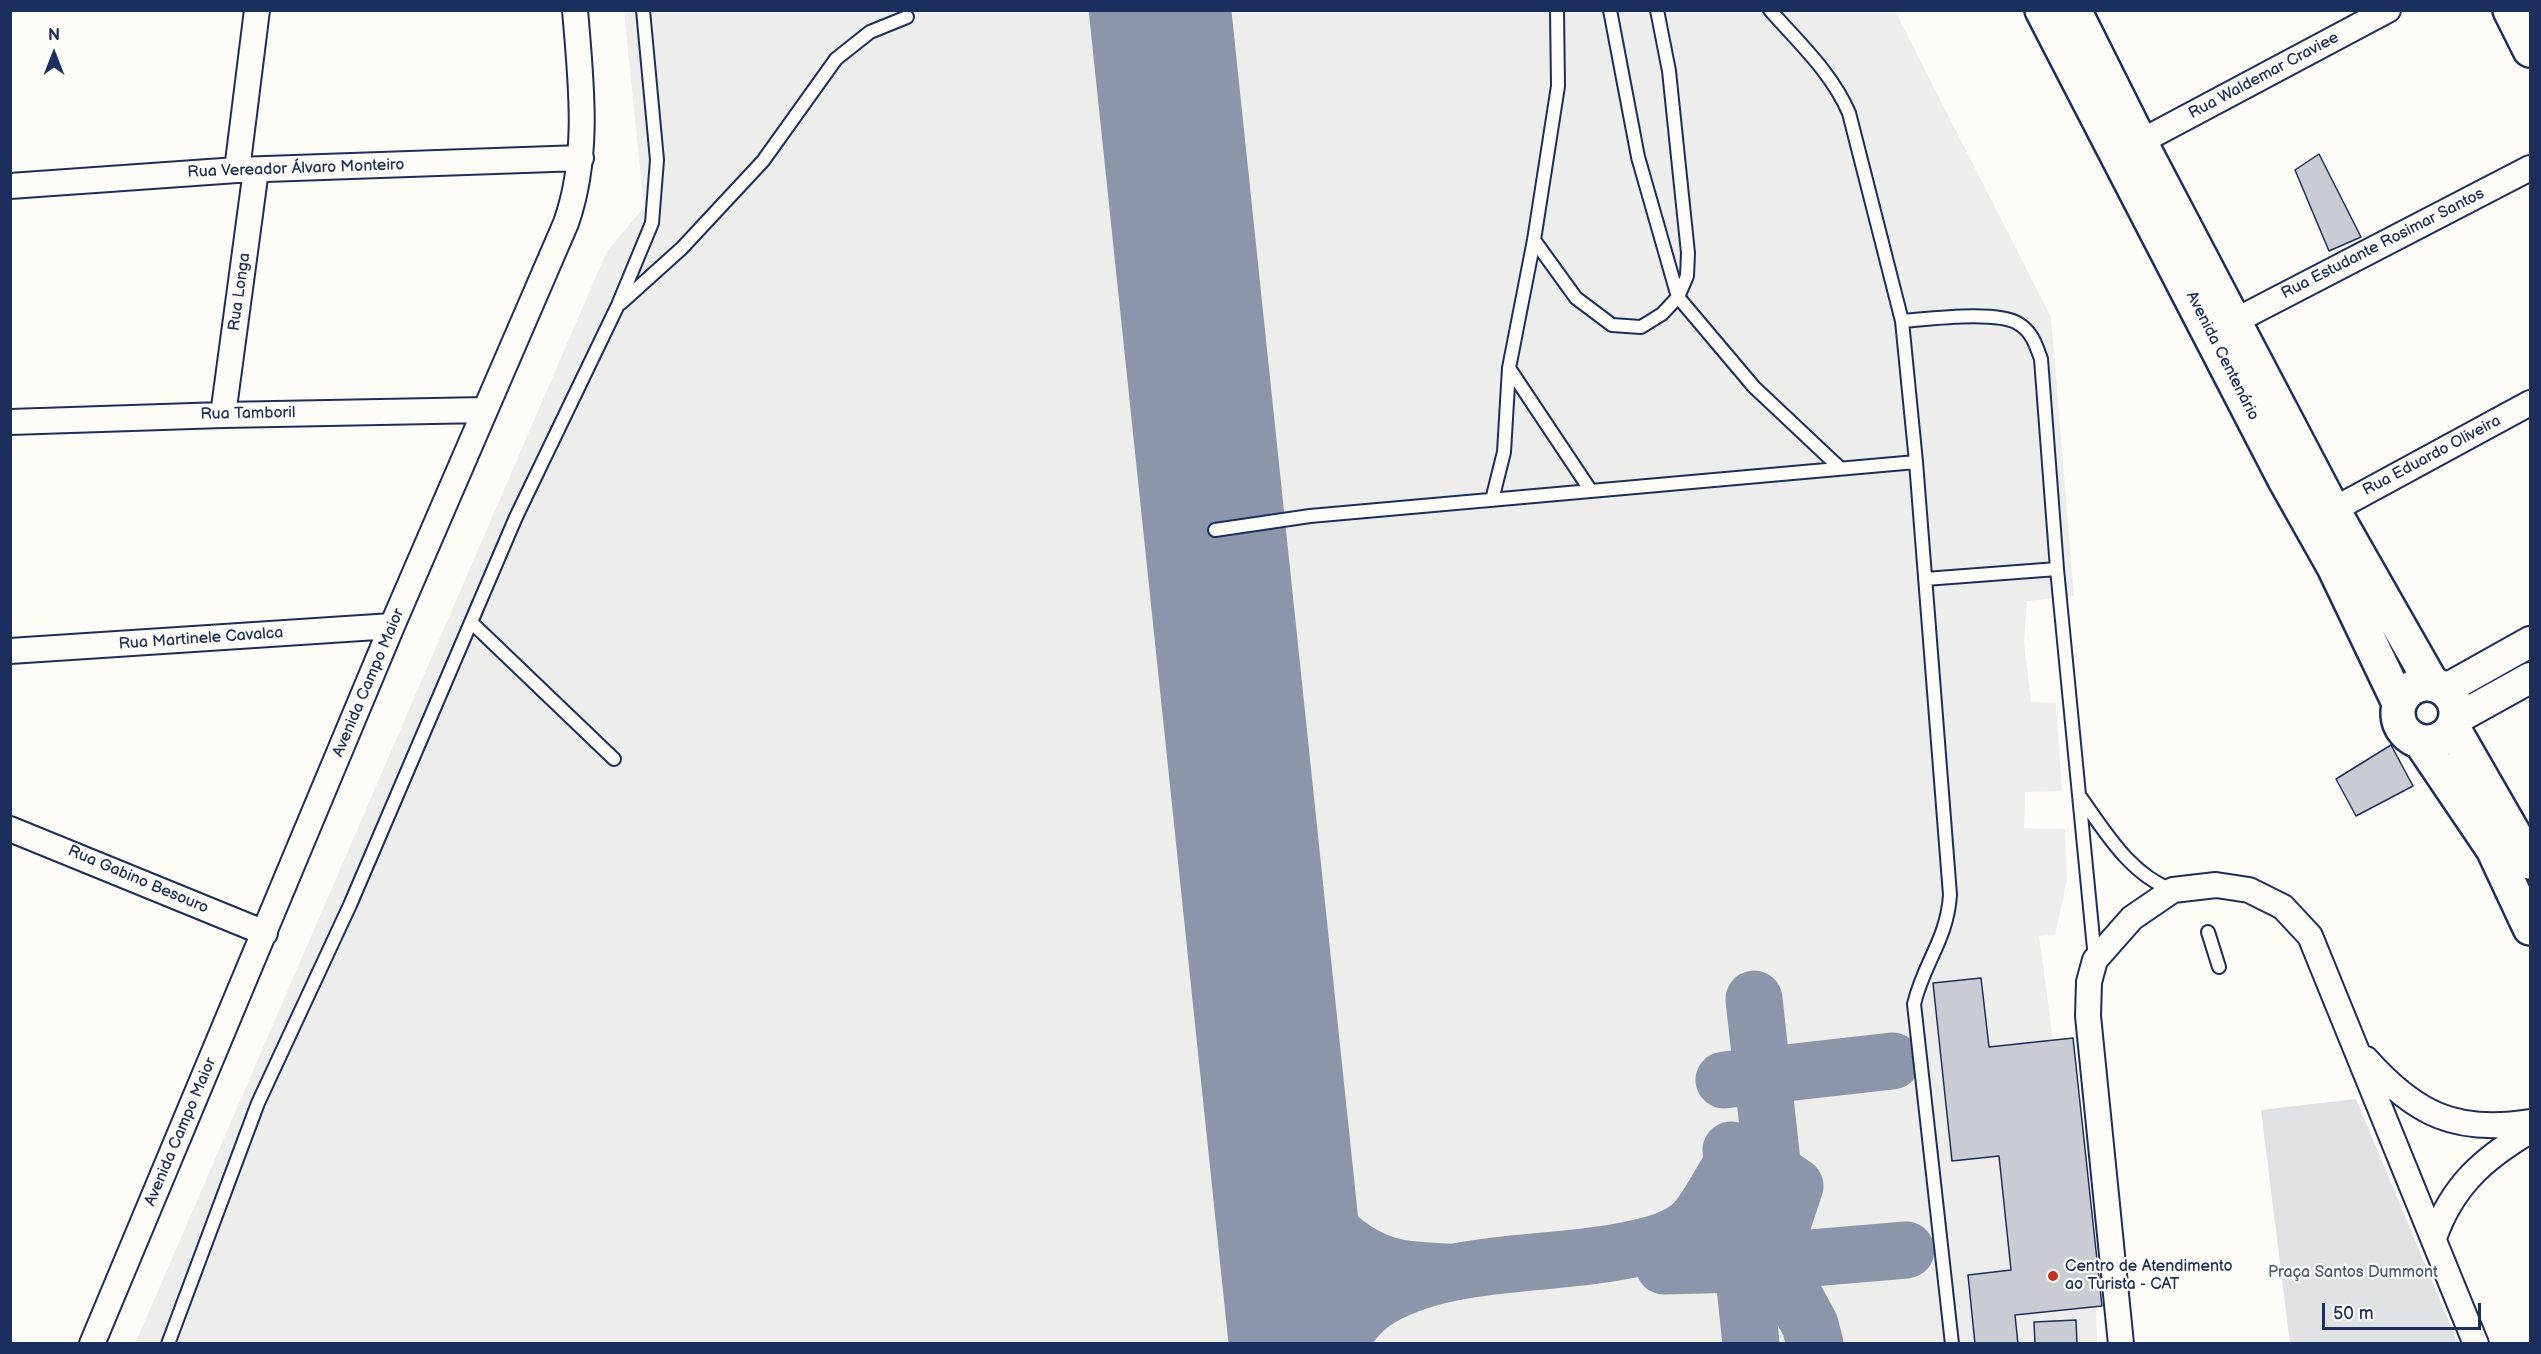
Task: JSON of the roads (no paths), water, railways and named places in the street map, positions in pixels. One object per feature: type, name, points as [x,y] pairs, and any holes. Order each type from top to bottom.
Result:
[{"type":"main road","name":"Avenida Centenário","points":[[2042,10],[2285,480],[2334,567],[2400,703]]},
{"type":"main road","name":"Avenida Centenário","points":[[2074,10],[2140,142],[2333,510],[2447,705],[2530,862]]},
{"type":"main road","points":[[2510,10],[2530,50]]},
{"type":"main road","points":[[2412,688],[2447,705],[2438,740],[2420,741],[2411,737],[2399,722],[2400,703],[2412,688]]},
{"type":"main road","points":[[2420,741],[2493,849],[2530,928]]},
{"type":"street","name":"Rua Longa","points":[[224,415],[247,170],[257,10]]},
{"type":"street","name":"Avenida Campo Maior","points":[[92,1344],[392,626],[566,224],[576,194],[581,158],[580,82],[575,10]]},
{"type":"street","name":"Rua Waldemar Craviee","points":[[2140,142],[2388,10]]},
{"type":"street","name":"Rua Vereador Álvaro Monteiro","points":[[10,186],[247,170],[581,158]]},
{"type":"street","name":"Rua Estudante Rosimar Santos","points":[[2235,321],[2530,168]]},
{"type":"street","name":"Rua Eduardo Oliveira","points":[[2333,510],[2530,403]]},
{"type":"street","name":"Rua Tamboril","points":[[10,423],[224,415],[485,410]]},
{"type":"street","name":"Rua Martinele Cavalca","points":[[10,651],[392,626]]},
{"type":"street","points":[[2447,705],[2530,642]]},
{"type":"street","points":[[2447,705],[2530,678]]},
{"type":"street","name":"Rua Gabino Besouro","points":[[10,829],[265,933]]},
{"type":"street","points":[[2121,1344],[2088,1016],[2089,982],[2095,960],[2132,918],[2173,890],[2216,885],[2249,890],[2283,907],[2310,936],[2476,1343]]},
{"type":"street","points":[[2356,1048],[2393,1086],[2428,1111],[2457,1123],[2486,1126],[2530,1122]]},
{"type":"street","points":[[2434,1238],[2442,1214],[2465,1181],[2494,1155],[2530,1131]]},
{"type":"lane","points":[[168,1344],[258,1103],[350,905],[516,517],[618,305],[652,223],[657,160],[643,10]]},
{"type":"lane","points":[[1492,500],[1504,452],[1509,368],[1534,240],[1558,86],[1557,10]]},
{"type":"lane","points":[[1610,10],[1638,157],[1678,297],[1754,387],[1840,468]]},
{"type":"lane","points":[[1534,240],[1576,298],[1612,325],[1641,327],[1662,314],[1678,297],[1687,276],[1688,253],[1669,71],[1657,10]]},
{"type":"lane","points":[[1770,10],[1830,78],[1840,92],[1849,113],[1902,321],[1916,462],[1950,894],[1948,917],[1940,943],[1918,985],[1914,1004],[1952,1344]]},
{"type":"lane","points":[[618,305],[682,248],[763,161],[836,59],[870,32],[907,17]]},
{"type":"lane","points":[[1902,321],[2000,316],[2019,323],[2032,335],[2041,359],[2056,569],[2095,960]]},
{"type":"lane","points":[[1509,368],[1592,491]]},
{"type":"lane","points":[[1215,530],[1310,516],[1916,462]]},
{"type":"lane","points":[[1925,579],[2056,569]]},
{"type":"lane","points":[[471,622],[614,759]]},
{"type":"lane","points":[[2080,797],[2122,854],[2157,884],[2173,890]]},
{"type":"lane","points":[[2208,932],[2219,967]]},
{"type":"place","name":"Centro de Atendimento ao Turista - CAT","points":[[2053,1276]]},
{"type":"park label","name":"Praça Santos Dummont","points":[[2353,1273]]}]
